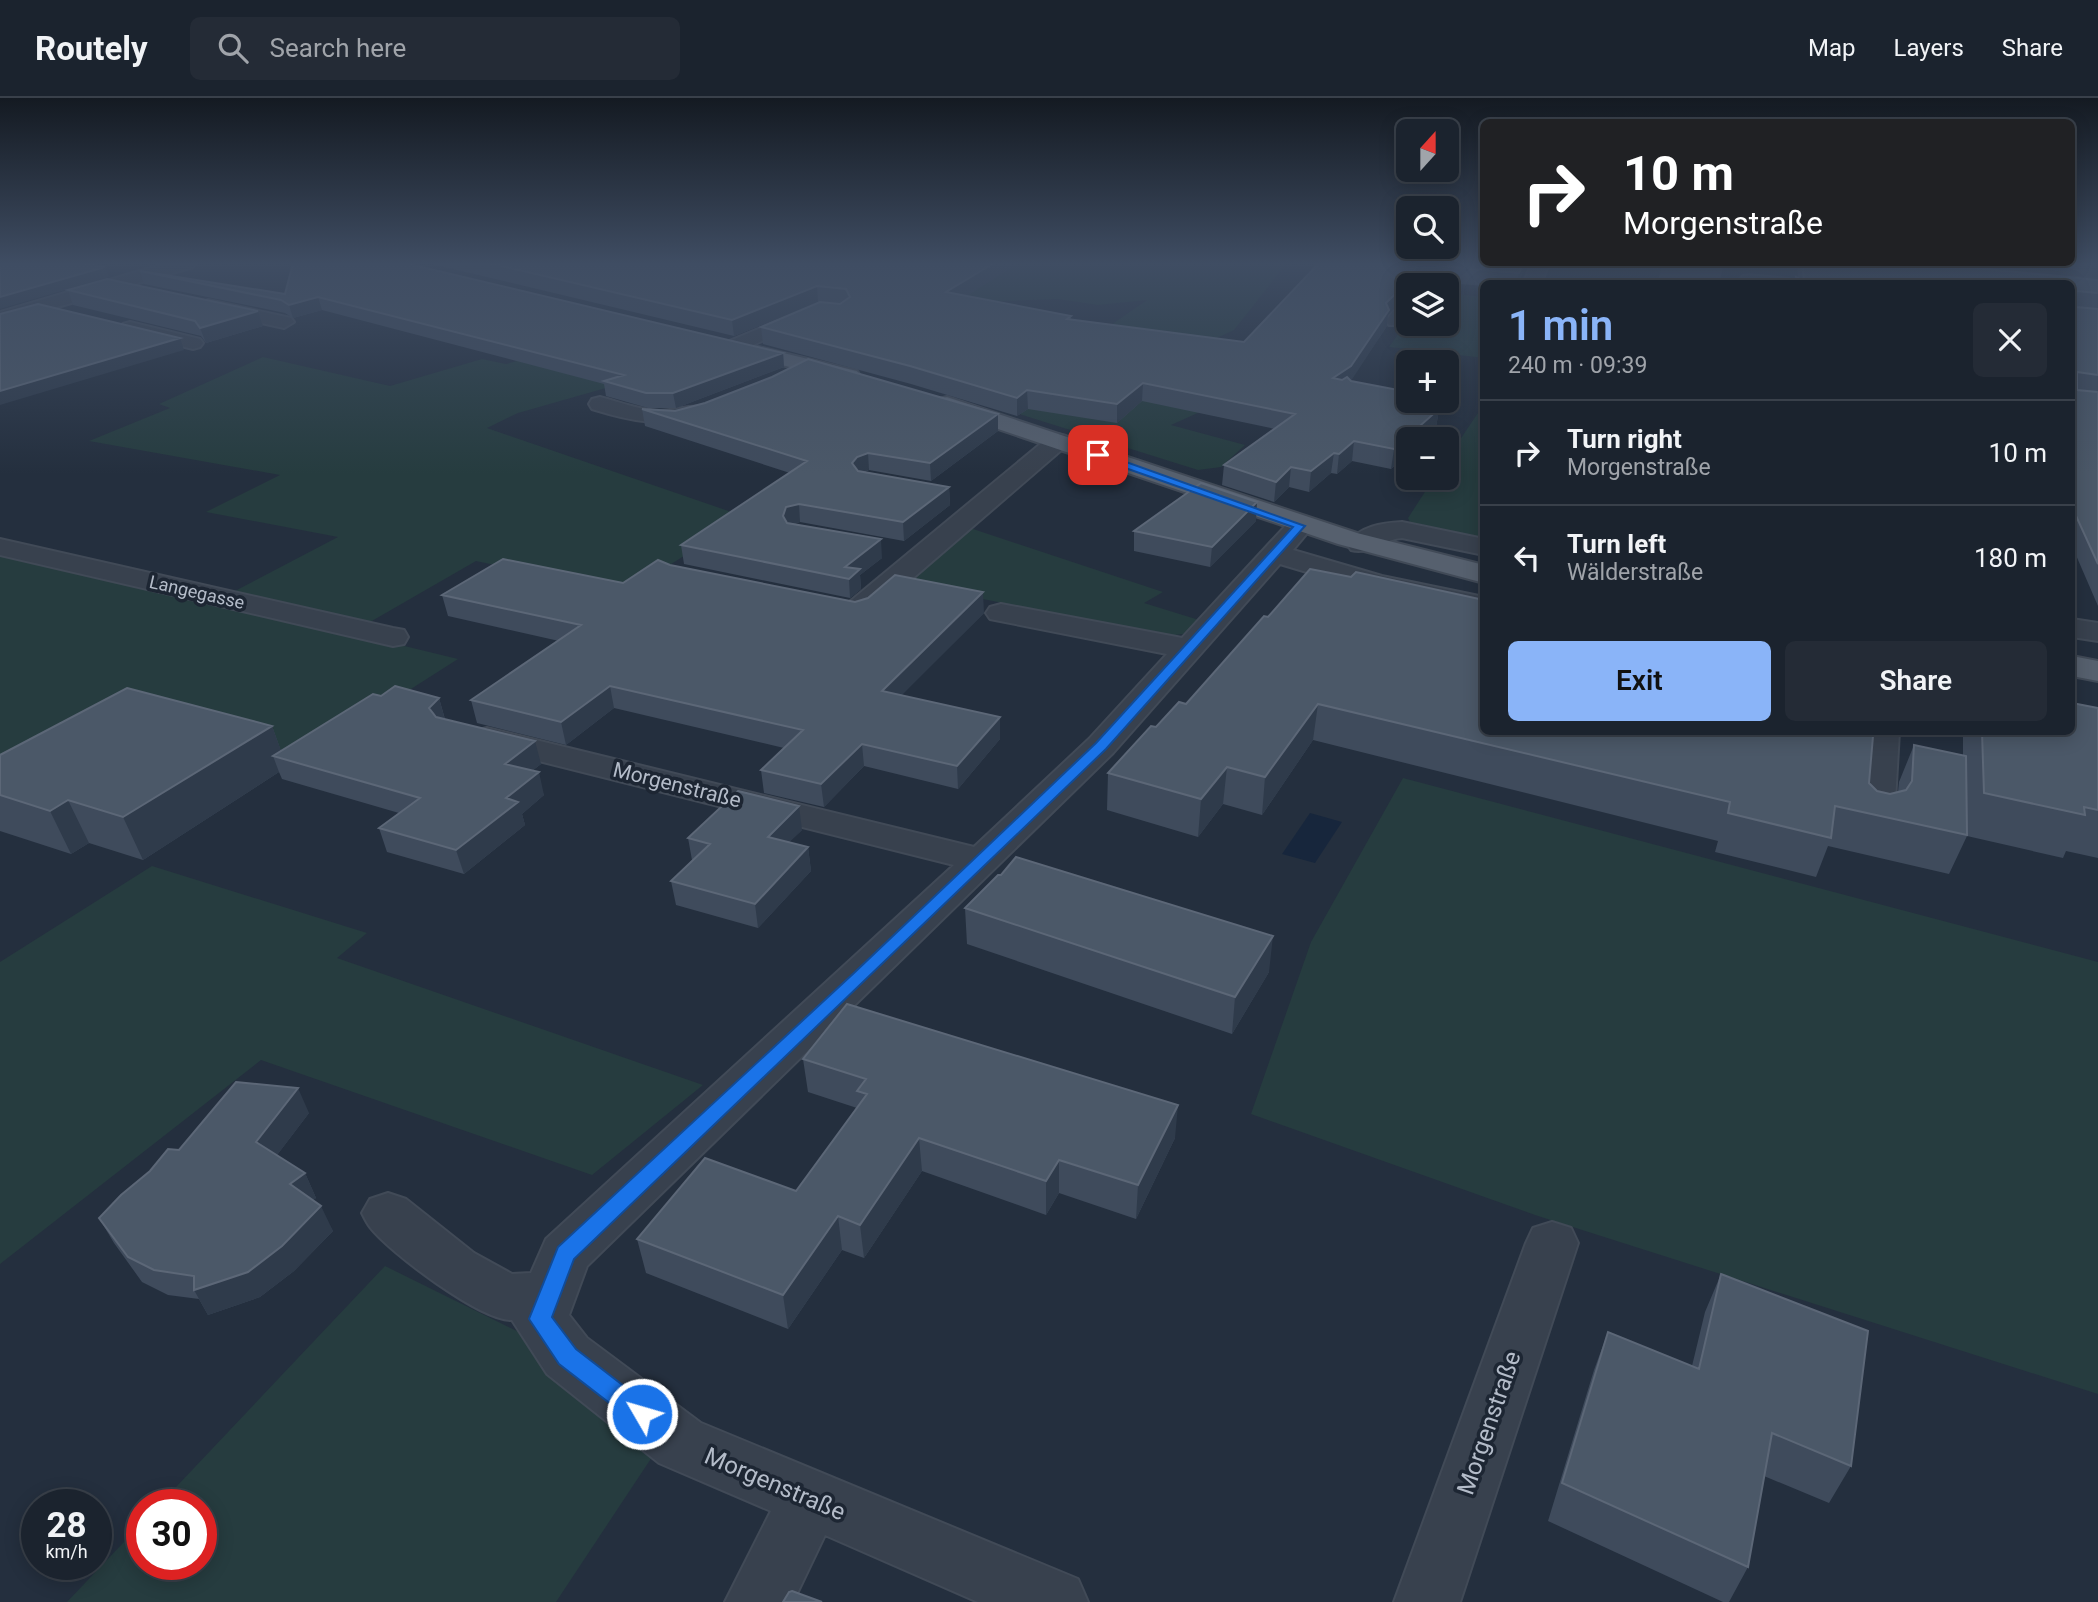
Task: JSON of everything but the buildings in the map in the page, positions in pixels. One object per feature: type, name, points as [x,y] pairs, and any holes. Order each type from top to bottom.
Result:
[{"type":"main road","points":[[723,344],[875,383]]},
{"type":"main road","points":[[922,397],[1058,441],[1287,540],[1361,544],[1480,573]]},
{"type":"main road","points":[[2075,667],[2098,671]]},
{"type":"street","points":[[153,333],[192,343]]},
{"type":"street","points":[[723,344],[754,333]]},
{"type":"street","points":[[783,380],[806,365]]},
{"type":"street","points":[[600,404],[646,418],[661,419],[679,418],[719,404]]},
{"type":"street","points":[[831,606],[857,611],[923,555],[974,498],[1058,441]]},
{"type":"street","points":[[1361,544],[1382,531],[1402,530],[1480,546]]},
{"type":"street","points":[[1287,540],[1377,584],[1480,605]]},
{"type":"street","name":"Morgenstraße","points":[[1055,1602],[680,1443],[567,1356],[540,1319],[565,1254],[1101,746],[1287,540]]},
{"type":"street","name":"Langegasse","points":[[0,547],[393,637]]},
{"type":"street","points":[[895,550],[923,555]]},
{"type":"street","points":[[1001,613],[1189,649]]},
{"type":"street","name":"Morgenstraße","points":[[455,730],[980,860]]},
{"type":"street","points":[[1871,735],[1875,819]]},
{"type":"street","points":[[388,1213],[456,1269],[506,1297],[549,1295]]},
{"type":"street","name":"Morgenstraße","points":[[1426,1602],[1552,1243]]},
{"type":"street","points":[[758,1602],[810,1500]]},
{"type":"green space","points":[[1099,333],[1227,333],[1195,348],[1311,362],[1171,425],[1245,445],[1221,467],[1198,470],[994,406]]},
{"type":"green space","points":[[1459,333],[1480,333],[1480,358],[1459,355],[1459,350],[1389,347],[1397,336],[1459,336]]},
{"type":"green space","points":[[539,355],[627,382],[518,413],[487,428],[746,517],[625,593],[476,561],[351,633],[458,659],[298,761],[0,801],[0,554],[214,602],[338,537],[206,512],[280,475],[89,441],[170,408],[159,404],[263,357],[390,386],[482,359],[506,364]]},
{"type":"green space","points":[[1480,410],[1480,539],[1412,526],[1408,518],[1426,490],[1459,490],[1459,441]]},
{"type":"green space","points":[[967,527],[1163,592],[1144,603],[1199,620],[1183,634],[1167,636],[903,583]]},
{"type":"green space","points":[[1403,778],[2098,962],[2098,1394],[1535,1215],[1251,1114],[1311,942]]},
{"type":"green space","points":[[152,866],[367,933],[337,958],[703,1085],[592,1175],[261,1060],[0,1264],[0,962]]},
{"type":"green space","points":[[385,1266],[533,1339],[656,1451],[556,1602],[67,1602],[88,1580],[112,1580],[112,1555],[126,1540],[126,1580],[217,1580],[217,1489],[174,1489]]},
{"type":"water","points":[[1310,813],[1342,822],[1315,863],[1282,854]]},
{"type":"route","points":[[642,1414],[567,1356],[540,1319],[565,1254],[1101,746],[1300,526],[1098,455]]}]
